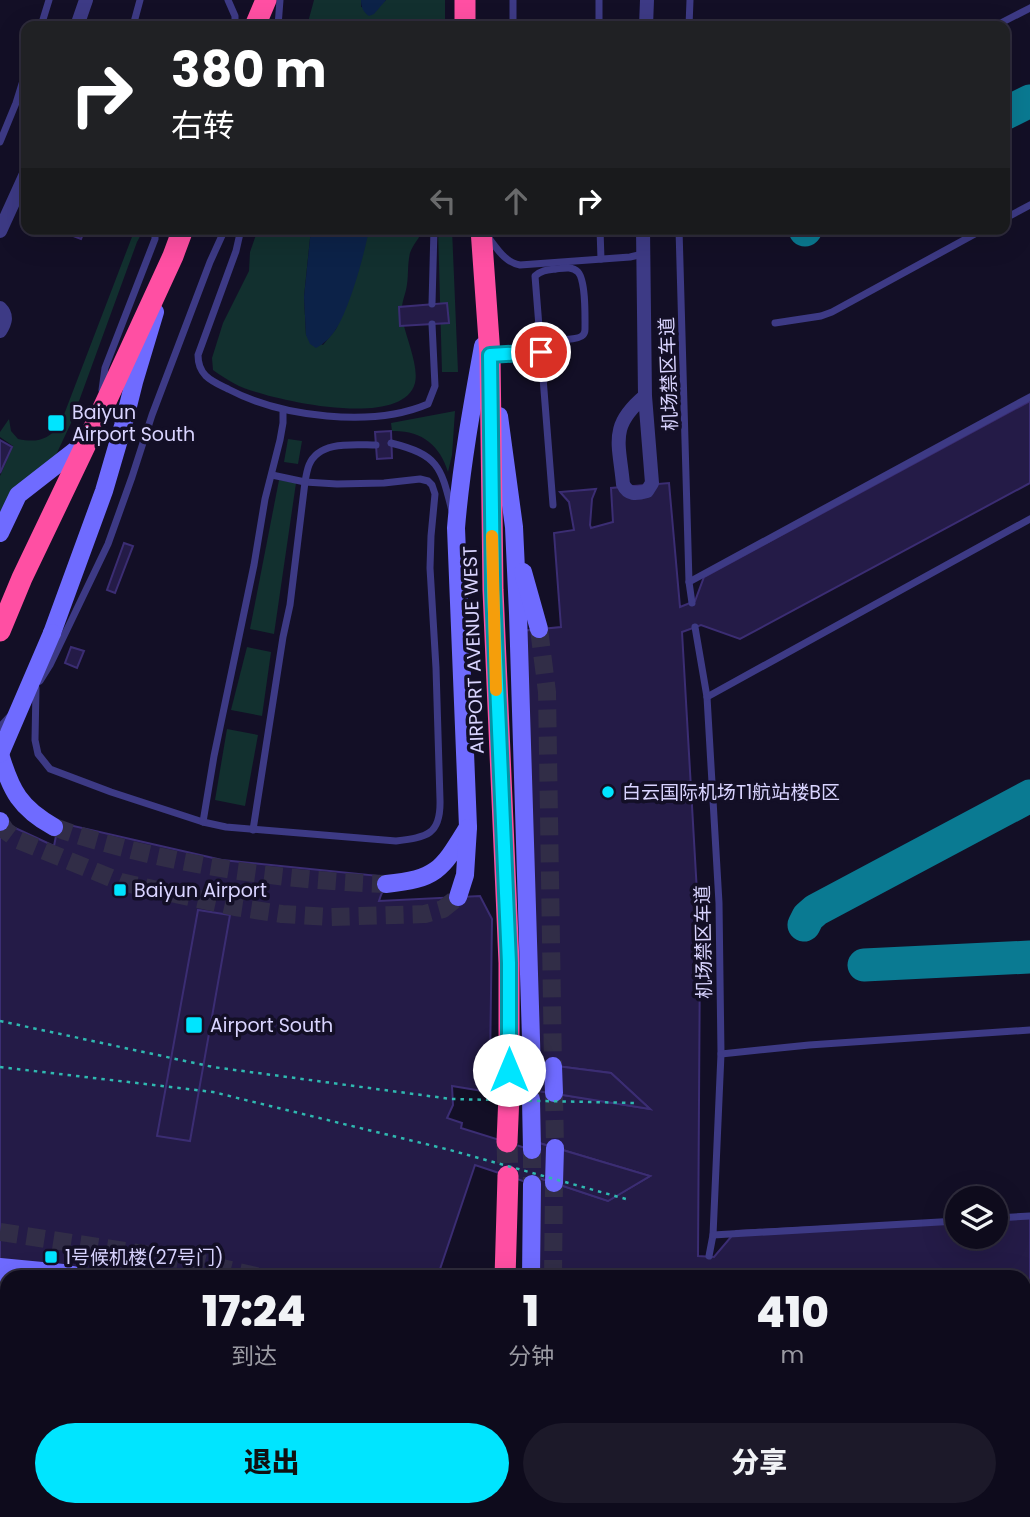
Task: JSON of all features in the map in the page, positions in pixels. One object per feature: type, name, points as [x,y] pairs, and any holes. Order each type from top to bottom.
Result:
[{"type":"highway","points":[[258,21],[266,0]]},
{"type":"highway","points":[[465,0],[465,21]]},
{"type":"highway","points":[[0,631],[181,235]]},
{"type":"highway","name":"AIRPORT AVENUE WEST","points":[[481,235],[490,355],[493,590],[509,963],[509,1070]]},
{"type":"highway","points":[[507,1142],[509,1095]]},
{"type":"highway","points":[[505,1270],[508,1176]]},
{"type":"main road","points":[[54,827],[27,810],[6,775],[0,755],[52,632],[104,491],[173,256]]},
{"type":"main road","points":[[458,897],[466,875],[468,827],[456,528],[469,421],[488,322]]},
{"type":"main road","points":[[490,355],[514,527],[522,569],[539,629]]},
{"type":"main road","points":[[0,533],[18,495],[88,440]]},
{"type":"main road","points":[[514,527],[532,1072]]},
{"type":"main road","points":[[386,884],[412,882],[434,873],[448,859],[468,827]]},
{"type":"main road","points":[[553,1066],[554,1093]]},
{"type":"main road","points":[[531,1099],[531,1150]]},
{"type":"main road","points":[[554,1183],[555,1148]]},
{"type":"main road","points":[[531,1270],[532,1184]]},
{"type":"main road","points":[[0,1267],[32,1270]]},
{"type":"street","points":[[79,21],[86,0]]},
{"type":"street","points":[[646,21],[647,0]]},
{"type":"street","points":[[0,231],[21,185]]},
{"type":"street","points":[[643,235],[645,396],[652,483],[648,491],[631,494],[623,484],[618,432],[622,421],[645,396]]},
{"type":"street","points":[[0,308],[5,315],[2,328]]},
{"type":"lane","points":[[43,21],[50,0]]},
{"type":"lane","points":[[135,21],[141,0]]},
{"type":"lane","points":[[228,0],[235,21]]},
{"type":"lane","points":[[278,21],[280,0]]},
{"type":"lane","points":[[513,0],[513,21]]},
{"type":"lane","points":[[599,0],[599,21]]},
{"type":"lane","points":[[689,21],[690,0]]},
{"type":"lane","points":[[1005,21],[1030,8]]},
{"type":"lane","points":[[0,142],[21,87]]},
{"type":"lane","points":[[1010,216],[1030,205]]},
{"type":"lane","points":[[99,419],[105,368],[155,235]]},
{"type":"lane","points":[[0,727],[36,688],[50,665],[108,544],[152,415],[222,235]]},
{"type":"lane","points":[[240,235],[233,261],[198,355],[198,364],[207,379],[238,395],[283,410],[321,416],[355,417],[413,410],[428,404],[435,386],[432,324]]},
{"type":"lane","points":[[432,304],[434,235]]},
{"type":"lane","points":[[486,235],[512,264],[529,265],[643,254]]},
{"type":"lane","points":[[600,235],[601,259]]},
{"type":"lane","name":"机场禁区车道","points":[[679,235],[692,603]]},
{"type":"lane","points":[[775,323],[832,312],[974,235]]},
{"type":"lane","points":[[541,340],[571,339],[584,334],[586,329],[582,279],[578,272],[570,268],[547,270],[535,276],[553,505]]},
{"type":"lane","points":[[490,355],[541,352]]},
{"type":"lane","points":[[690,582],[1030,397]]},
{"type":"lane","points":[[203,822],[265,499],[283,423],[283,410]]},
{"type":"lane","points":[[391,443],[417,451],[428,457],[438,468],[445,482],[456,528]]},
{"type":"lane","points":[[253,830],[290,605],[309,463],[320,451],[330,447],[376,445]]},
{"type":"lane","points":[[36,688],[35,740],[38,754],[50,769],[111,792],[203,822],[253,830],[396,841],[415,838],[436,828],[440,815],[430,568],[435,494],[432,485],[420,479],[359,484],[305,482],[272,475]]},
{"type":"lane","points":[[708,697],[1030,519]]},
{"type":"lane","name":"机场禁区车道","points":[[695,627],[708,697],[719,903],[721,1054],[713,1236],[709,1256]]},
{"type":"lane","points":[[721,1054],[809,1045],[1030,1030]]},
{"type":"lane","points":[[1008,1218],[1030,1216]]},
{"type":"lane","points":[[713,1236],[945,1222]]},
{"type":"path","points":[[0,1021],[213,1067],[452,1099],[635,1102]]},
{"type":"path","points":[[0,1067],[213,1092],[450,1150],[626,1199]]},
{"type":"green space","points":[[314,0],[361,0],[361,7],[386,0],[445,0],[445,21],[308,21]]},
{"type":"green space","points":[[133,235],[141,235],[71,423],[55,457],[0,524],[0,476],[13,446],[0,437],[0,432],[9,419],[11,431],[18,439],[31,441],[46,437],[60,425]]},
{"type":"green space","points":[[256,235],[310,235],[304,297],[306,335],[323,345],[336,329],[349,299],[367,235],[420,235],[410,253],[402,308],[416,376],[415,383],[406,397],[389,405],[368,408],[317,405],[250,390],[213,370],[212,358],[223,323],[249,271],[250,252]]},
{"type":"green space","points":[[438,235],[452,235],[458,372],[442,372]]},
{"type":"green space","points":[[455,411],[448,472],[440,454],[428,441],[412,433],[392,431],[391,423]]},
{"type":"green space","points":[[288,439],[302,441],[298,464],[284,462]]},
{"type":"green space","points":[[279,480],[296,483],[274,634],[250,629]]},
{"type":"green space","points":[[247,647],[271,652],[262,716],[231,710]]},
{"type":"green space","points":[[227,729],[258,735],[245,806],[215,800]]},
{"type":"water","points":[[361,0],[386,0],[369,16],[363,9]]},
{"type":"water","points":[[310,235],[368,235],[356,281],[341,320],[330,337],[316,348],[310,344],[306,335],[304,297]]},
{"type":"building","points":[[447,303],[449,323],[400,326],[399,307]]},
{"type":"building","name":"白云国际机场T1航站楼B区","points":[[1030,401],[1030,483],[740,639],[701,625],[682,632],[700,945],[698,1256],[714,1257],[736,1231],[945,1221],[945,1249],[1008,1249],[1008,1218],[1030,1217],[1030,1270],[532,1270],[536,1177],[608,1201],[650,1176],[539,1143],[538,1091],[650,1109],[611,1073],[533,1063],[521,631],[561,627],[554,533],[574,530],[569,502],[560,492],[596,489],[592,499],[591,528],[613,522],[611,488],[669,483],[680,607],[695,601],[704,577]]},
{"type":"building","points":[[391,431],[392,458],[377,459],[375,432]]},
{"type":"building","points":[[0,440],[12,447],[0,473]]},
{"type":"building","points":[[124,543],[133,546],[115,593],[107,590]]},
{"type":"building","points":[[71,647],[84,651],[77,668],[65,663]]},
{"type":"building","points":[[0,821],[54,846],[56,836],[52,821],[222,860],[389,877],[379,901],[480,896],[492,919],[490,1067],[532,1072],[533,1063],[611,1073],[650,1109],[538,1091],[531,1099],[452,1086],[453,1105],[447,1118],[462,1123],[461,1128],[532,1150],[539,1143],[650,1176],[608,1201],[536,1177],[532,1184],[475,1165],[440,1270],[57,1270],[0,1262]]},
{"type":"building","name":"Airport South","points":[[198,910],[230,915],[190,1141],[157,1136]]},
{"type":"taxiway","points":[[1010,111],[1030,101]]},
{"type":"taxiway","points":[[804,925],[816,910],[1030,796]]},
{"type":"taxiway","points":[[864,965],[1030,957]]},
{"type":"tunnel","points":[[539,629],[547,692],[553,1066]]},
{"type":"tunnel","points":[[0,822],[6,831],[18,840],[121,882],[235,907],[330,917],[425,914],[443,909],[458,897]]},
{"type":"tunnel","points":[[54,827],[115,846],[198,864],[292,878],[386,884]]},
{"type":"tunnel","points":[[531,1099],[532,1072]]},
{"type":"tunnel","points":[[554,1093],[555,1148]]},
{"type":"tunnel","points":[[507,1142],[508,1176]]},
{"type":"tunnel","points":[[532,1150],[532,1184]]},
{"type":"tunnel","points":[[553,1270],[554,1183]]},
{"type":"tunnel","points":[[0,1232],[197,1262],[230,1270]]},
{"type":"slow traffic","points":[[492,536],[496,690]]},
{"type":"place","name":"Baiyun Airport South","points":[[56,423]]},
{"type":"place","name":"白云国际机场T1航站楼B区","points":[[608,792]]},
{"type":"place","name":"Baiyun Airport","points":[[120,890]]},
{"type":"place","name":"Airport South","points":[[194,1025]]},
{"type":"place","name":"1号候机楼(27号门)","points":[[51,1257]]},
{"type":"route","points":[[509,1070],[509,963],[493,590],[490,355],[541,352]]}]
